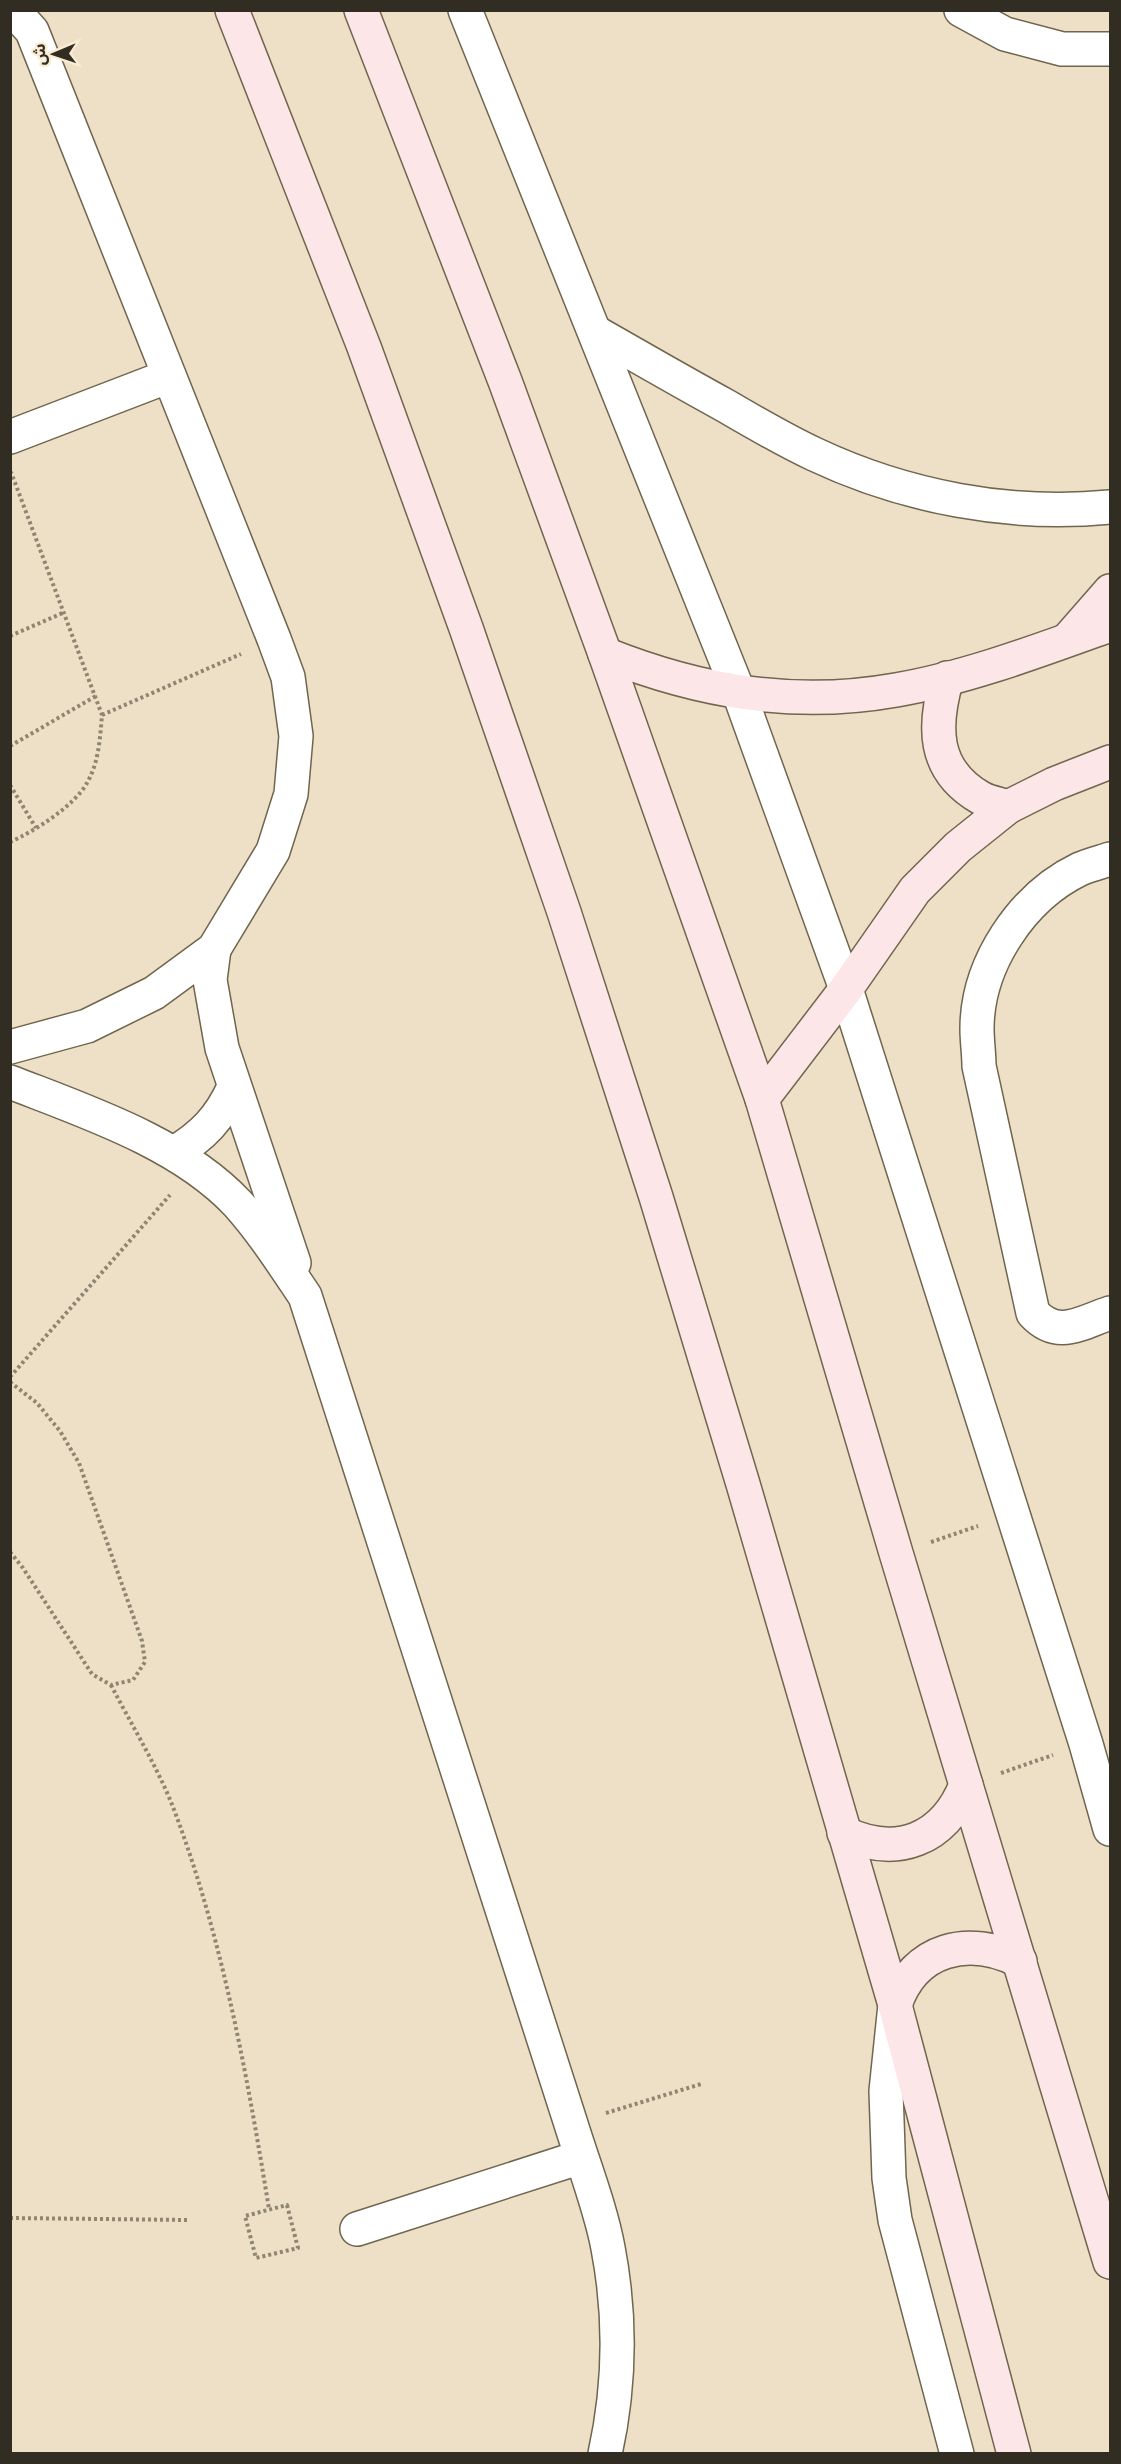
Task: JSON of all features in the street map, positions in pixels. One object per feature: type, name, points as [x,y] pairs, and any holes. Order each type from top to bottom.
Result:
[{"type":"street","points":[[10,1047],[87,1026],[154,993],[214,949],[273,852],[291,794],[296,736],[288,677],[274,639],[32,31],[13,10]]},
{"type":"street","points":[[232,10],[364,347],[466,628],[564,912],[659,1208],[743,1484],[895,2005],[1014,2454]]},
{"type":"street","points":[[361,10],[505,381],[605,654],[762,1099],[1110,2262]]},
{"type":"street","points":[[465,10],[739,693],[846,989],[1086,1744],[1110,1829]]},
{"type":"street","points":[[962,10],[1005,34],[1062,49],[1110,49]]},
{"type":"street","points":[[596,332],[771,432],[859,473],[904,488],[951,499],[999,506],[1049,509],[1110,507]]},
{"type":"street","points":[[10,437],[169,375]]},
{"type":"street","points":[[1066,640],[1110,591]]},
{"type":"street","points":[[605,654],[660,675],[739,693],[792,698],[844,696],[896,690],[947,678],[1110,625]]},
{"type":"street","points":[[947,678],[939,706],[937,734],[944,760],[960,782],[982,799],[1008,807]]},
{"type":"street","points":[[762,1099],[846,989],[915,890],[958,847],[1008,807],[1054,784],[1110,762]]},
{"type":"street","points":[[1110,858],[1080,869],[1046,891],[1018,919],[997,951],[983,988],[977,1027],[980,1066],[1033,1313],[1044,1324],[1059,1329],[1110,1312]]},
{"type":"street","points":[[214,949],[210,980],[222,1048],[306,1296],[608,2246],[617,2314],[616,2383],[605,2454]]},
{"type":"street","points":[[10,1082],[90,1114],[184,1160],[237,1203],[272,1247],[306,1296]]},
{"type":"street","points":[[184,1160],[194,1142],[211,1126],[224,1108],[234,1087]]},
{"type":"street","points":[[844,1833],[861,1841],[879,1845],[916,1840],[934,1831],[948,1818],[959,1803],[966,1785]]},
{"type":"street","points":[[957,2454],[895,2220],[889,2178],[885,2091],[895,2005],[901,1987],[914,1972],[928,1960],[945,1952],[964,1947],[983,1947],[1002,1952],[1020,1961]]},
{"type":"street","points":[[357,2229],[581,2157]]},
{"type":"path","points":[[10,471],[102,715],[99,750],[87,784],[56,816],[10,842]]},
{"type":"path","points":[[10,636],[64,612]]},
{"type":"path","points":[[102,715],[274,639]]},
{"type":"path","points":[[10,746],[96,696]]},
{"type":"path","points":[[10,785],[36,828]]},
{"type":"path","points":[[10,1377],[184,1160]]},
{"type":"path","points":[[10,1382],[43,1410],[60,1431],[79,1463],[142,1641],[145,1662],[133,1680],[111,1685]]},
{"type":"path","points":[[896,1553],[1013,1514]]},
{"type":"path","points":[[10,1552],[23,1568],[92,1674],[111,1685],[172,1805],[219,1953],[269,2209]]},
{"type":"path","points":[[966,1785],[1086,1744]]},
{"type":"path","points":[[571,2124],[701,2084]]},
{"type":"path","points":[[286,2205],[298,2247],[256,2258],[244,2216],[269,2209],[286,2205]]},
{"type":"path","points":[[10,2218],[189,2220]]}]
